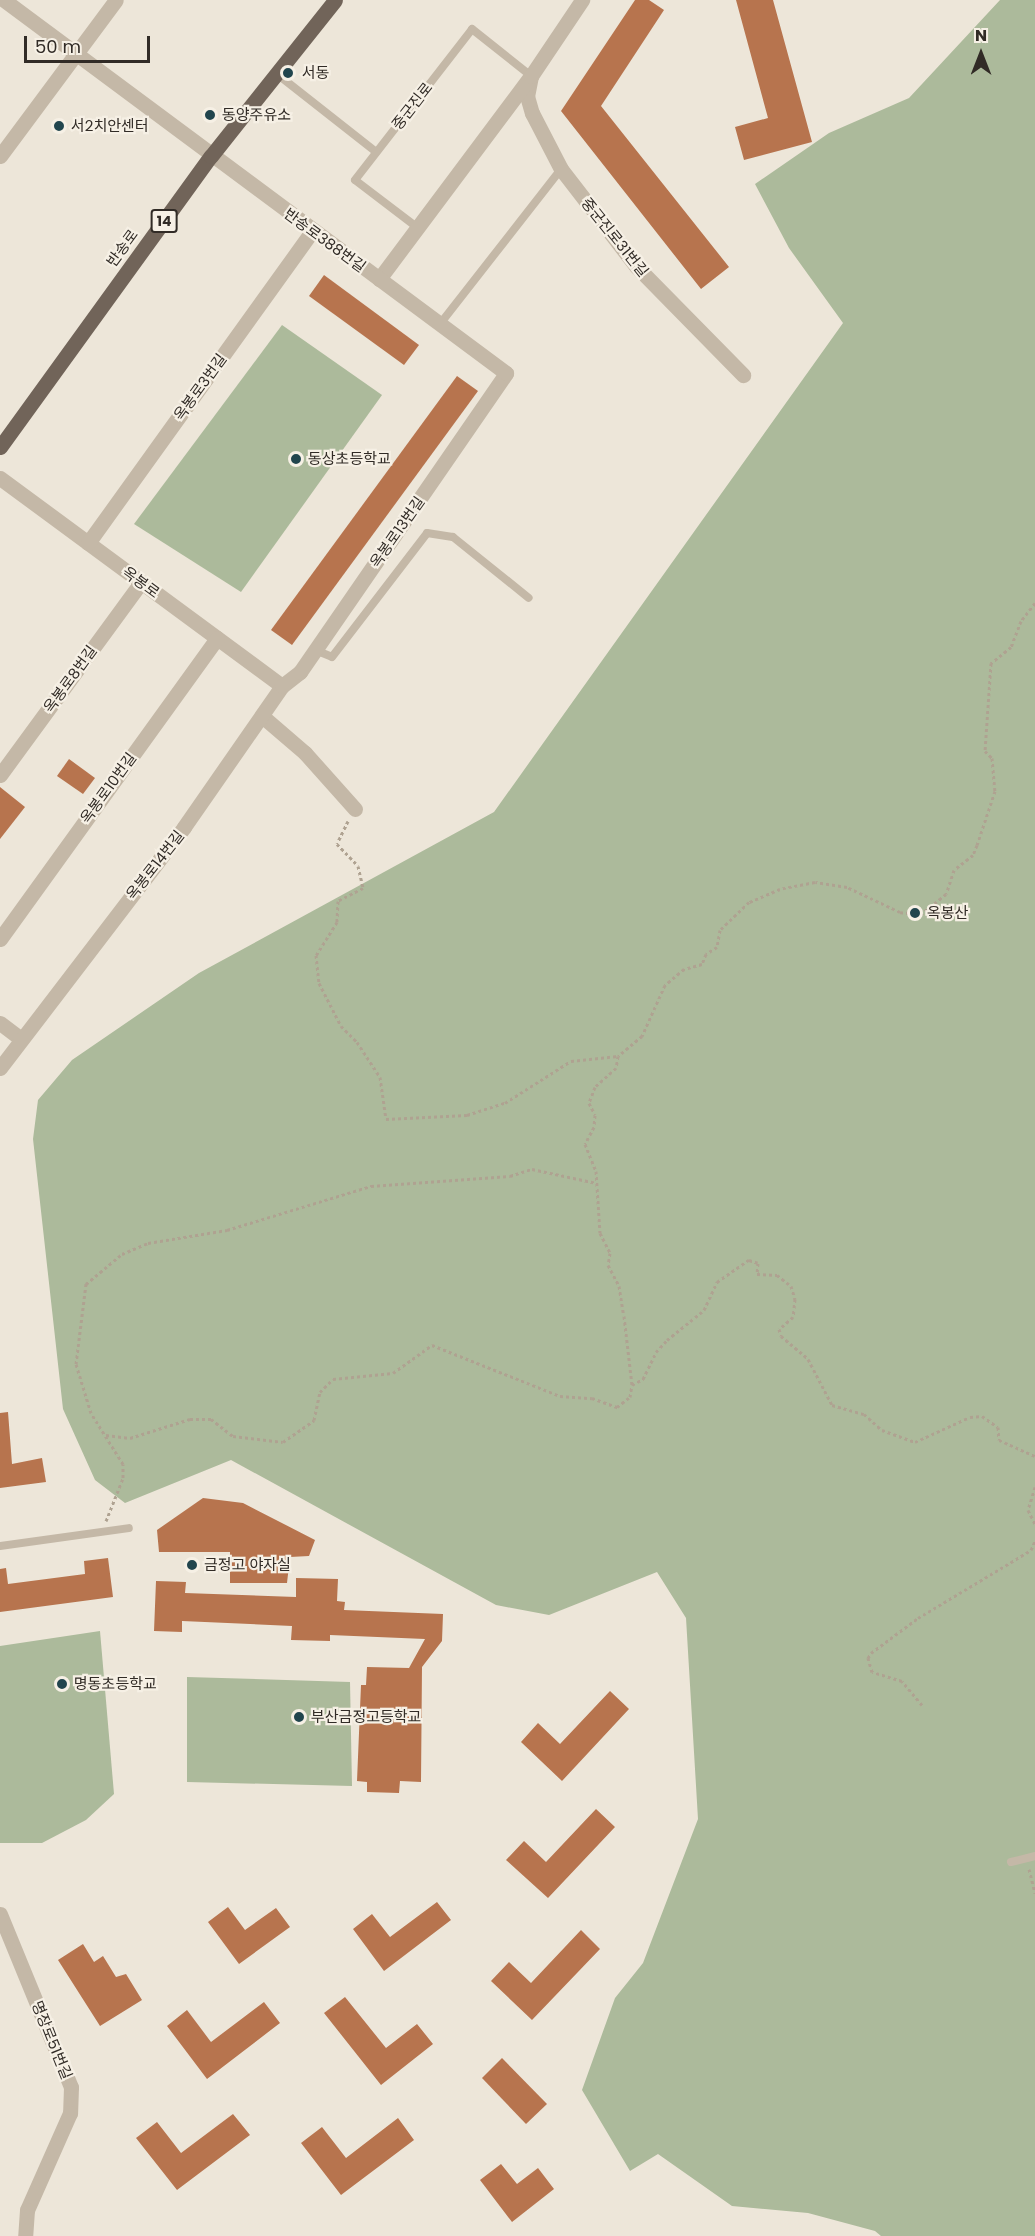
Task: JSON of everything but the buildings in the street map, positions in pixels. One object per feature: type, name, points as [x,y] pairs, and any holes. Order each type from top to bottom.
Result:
[{"type":"main road","name":"반송로","points":[[0,447],[211,156],[335,0]]},
{"type":"street","name":"반송로388번길","points":[[4,0],[506,373]]},
{"type":"street","points":[[0,156],[116,0]]},
{"type":"street","points":[[379,279],[531,76],[582,0]]},
{"type":"street","name":"중군진로31번길","points":[[531,76],[527,96],[532,113],[561,169],[636,266],[743,375]]},
{"type":"street","name":"옥봉로3번길","points":[[88,543],[312,231]]},
{"type":"street","name":"옥봉로13번길","points":[[282,686],[300,672],[506,373]]},
{"type":"street","name":"옥봉로","points":[[0,478],[282,686]]},
{"type":"street","name":"옥봉로8번길","points":[[0,776],[141,582]]},
{"type":"street","name":"옥봉로10번길","points":[[0,939],[217,638]]},
{"type":"street","name":"옥봉로14번길","points":[[0,1068],[184,827],[282,686]]},
{"type":"street","points":[[262,716],[305,753],[355,808]]},
{"type":"street","points":[[0,1023],[21,1039]]},
{"type":"street","name":"명장로51번길","points":[[0,1914],[71,2087],[70,2113],[27,2210],[25,2236]]},
{"type":"lane","name":"중군진로","points":[[418,228],[355,180],[472,29],[531,76]]},
{"type":"lane","points":[[276,74],[376,152]]},
{"type":"lane","points":[[440,324],[561,169]]},
{"type":"lane","points":[[315,650],[332,657],[427,533],[453,537],[530,598]]},
{"type":"lane","points":[[0,1546],[129,1528]]},
{"type":"lane","points":[[1011,1862],[1035,1856]]},
{"type":"path","points":[[355,808],[337,844],[358,866],[363,888],[338,901],[337,922],[316,955],[319,983],[341,1026],[357,1042],[380,1077],[386,1119],[467,1115],[504,1103],[571,1061],[618,1056],[642,1036],[665,985],[684,969],[702,964],[706,954],[717,947],[720,930],[749,902],[780,889],[815,882],[847,887],[900,912],[921,914],[946,894],[954,870],[973,855],[978,845],[995,791],[992,784],[992,758],[985,751],[991,663],[1011,647],[1021,621],[1035,603]]},
{"type":"path","points":[[105,1435],[130,1438],[190,1419],[212,1419],[233,1436],[283,1442],[314,1420],[320,1392],[333,1379],[393,1373],[432,1345],[560,1396],[591,1398],[617,1407],[630,1396],[632,1385],[627,1369],[631,1358],[619,1286],[612,1276],[607,1259],[610,1253],[600,1233],[597,1183],[585,1143],[594,1127],[595,1115],[589,1102],[595,1087],[616,1068],[618,1056]]},
{"type":"path","points":[[102,1530],[123,1478],[123,1464],[85,1401],[76,1364],[80,1316],[87,1284],[122,1254],[148,1243],[227,1230],[371,1186],[510,1176],[532,1169],[597,1183]]},
{"type":"path","points":[[632,1385],[643,1379],[656,1352],[667,1340],[704,1310],[717,1282],[749,1260],[758,1263],[757,1274],[777,1275],[791,1286],[795,1299],[793,1317],[779,1329],[781,1336],[808,1359],[832,1406],[864,1414],[882,1430],[915,1442],[970,1417],[982,1416],[998,1427],[999,1440],[1035,1456]]},
{"type":"path","points":[[1035,1487],[1028,1510],[1035,1524]]},
{"type":"path","points":[[922,1705],[902,1681],[872,1672],[868,1658],[871,1653],[918,1618],[1031,1551],[1035,1541]]},
{"type":"path","points":[[1026,1858],[1035,1893]]},
{"type":"green space","points":[[1000,0],[1035,0],[1035,2236],[881,2236],[875,2231],[808,2213],[732,2206],[658,2154],[630,2171],[582,2090],[615,1998],[643,1963],[698,1819],[686,1618],[657,1572],[549,1615],[496,1605],[231,1460],[125,1503],[95,1480],[63,1409],[33,1139],[38,1100],[72,1060],[199,973],[494,812],[843,323],[789,248],[755,184],[829,133],[909,98]]},
{"type":"green space","points":[[282,325],[382,395],[241,592],[134,524]]},
{"type":"green space","points":[[100,1631],[114,1794],[86,1820],[42,1843],[0,1843],[0,1646]]},
{"type":"green space","points":[[187,1677],[350,1682],[352,1786],[187,1782]]},
{"type":"place","name":"서동","points":[[288,73]]},
{"type":"place","name":"동양주유소","points":[[210,115]]},
{"type":"place","name":"서2치안센터","points":[[59,126]]},
{"type":"place","name":"동상초등학교","points":[[296,459]]},
{"type":"place","name":"옥봉산","points":[[915,913]]},
{"type":"place","name":"금정고 야자실","points":[[192,1565]]},
{"type":"place","name":"명동초등학교","points":[[62,1684]]},
{"type":"place","name":"부산금정고등학교","points":[[299,1717]]}]
